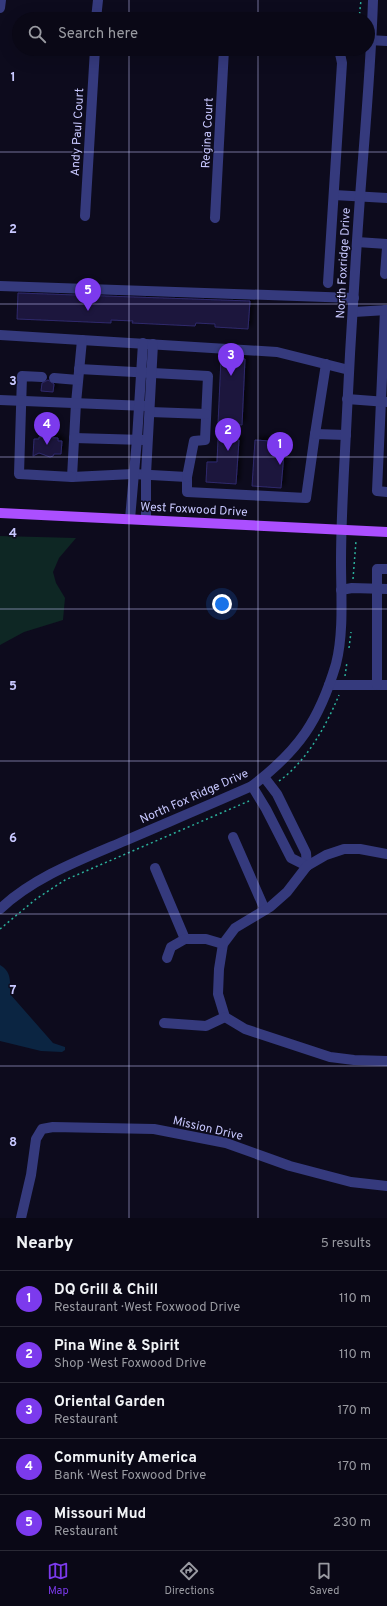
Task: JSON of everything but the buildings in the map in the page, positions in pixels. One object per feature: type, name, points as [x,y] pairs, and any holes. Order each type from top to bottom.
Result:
[{"type":"main road","name":"West Foxwood Drive","points":[[0,512],[341,528],[387,532]]},
{"type":"street","points":[[0,8],[1,0]]},
{"type":"street","points":[[97,12],[98,0]]},
{"type":"street","name":"North Foxridge Drive","points":[[372,12],[373,0]]},
{"type":"street","points":[[375,40],[387,40]]},
{"type":"street","name":"Andy Paul Court","points":[[86,216],[95,56]]},
{"type":"street","name":"Regina Court","points":[[216,218],[224,56]]},
{"type":"street","points":[[328,283],[342,63],[340,56]]},
{"type":"street","name":"North Foxridge Drive","points":[[341,528],[349,370],[354,312],[369,56]]},
{"type":"street","points":[[334,195],[387,198]]},
{"type":"street","points":[[357,242],[387,244]]},
{"type":"street","points":[[385,274],[387,248]]},
{"type":"street","points":[[0,286],[354,298]]},
{"type":"street","points":[[354,312],[386,310],[384,402],[377,492],[387,492]]},
{"type":"street","points":[[0,335],[277,352],[349,370]]},
{"type":"street","points":[[72,477],[76,403],[82,340]]},
{"type":"street","points":[[146,519],[146,474],[150,409],[147,373],[148,344]]},
{"type":"street","points":[[80,369],[208,376],[205,440],[194,441],[187,477],[187,492],[306,498],[326,364]]},
{"type":"street","points":[[130,519],[140,406],[147,373]]},
{"type":"street","points":[[42,377],[22,376],[20,401],[19,474],[72,477],[146,474],[187,477]]},
{"type":"street","points":[[54,378],[78,380]]},
{"type":"street","points":[[348,399],[384,402]]},
{"type":"street","points":[[0,400],[140,406],[150,409],[206,414]]},
{"type":"street","points":[[315,434],[346,435]]},
{"type":"street","points":[[74,438],[148,440]]},
{"type":"street","name":"North Fox Ridge Drive","points":[[0,909],[25,889],[52,873],[252,786],[264,777],[296,746],[309,729],[319,712],[336,662],[340,639],[341,528]]},
{"type":"street","points":[[329,685],[382,685],[376,588],[377,569],[387,569]]},
{"type":"street","points":[[341,590],[352,588],[387,588]]},
{"type":"street","points":[[264,777],[276,794],[306,853],[307,866]]},
{"type":"street","points":[[252,786],[291,858],[307,866]]},
{"type":"street","points":[[233,837],[265,910]]},
{"type":"street","points":[[387,854],[360,849],[344,849],[326,855],[307,866],[287,892],[265,910],[235,928],[223,944],[219,969],[218,994],[225,1017],[245,1029],[330,1056],[354,1060],[387,1061]]},
{"type":"street","points":[[155,868],[185,938]]},
{"type":"street","points":[[167,958],[171,947],[185,938],[206,939],[223,944]]},
{"type":"street","points":[[164,1023],[206,1026],[225,1017]]},
{"type":"street","name":"Mission Drive","points":[[21,1218],[31,1175],[36,1139],[42,1130],[53,1127],[154,1129],[226,1143],[290,1166],[351,1182],[387,1186]]},
{"type":"path","points":[[360,12],[361,0]]},
{"type":"path","points":[[352,588],[357,530]]},
{"type":"path","points":[[349,654],[351,632]]},
{"type":"path","points":[[271,787],[282,779],[305,755],[323,730],[339,696],[347,661]]},
{"type":"path","points":[[0,929],[36,898],[65,880],[246,803],[258,795]]},
{"type":"green space","points":[[0,536],[76,538],[59,558],[53,572],[56,583],[65,598],[63,620],[24,632],[0,645]]},
{"type":"water","points":[[0,965],[7,971],[10,981],[10,994],[53,1043],[65,1047],[65,1050],[62,1052],[41,1051],[0,1041]]},
{"type":"place","name":"Missouri Mud","points":[[88,311]]},
{"type":"place","name":"Oriental Garden","points":[[231,376]]},
{"type":"place","name":"Community America","points":[[47,445]]},
{"type":"place","name":"Pina Wine & Spirit","points":[[228,451]]},
{"type":"place","name":"DQ Grill & Chill","points":[[280,465]]}]
